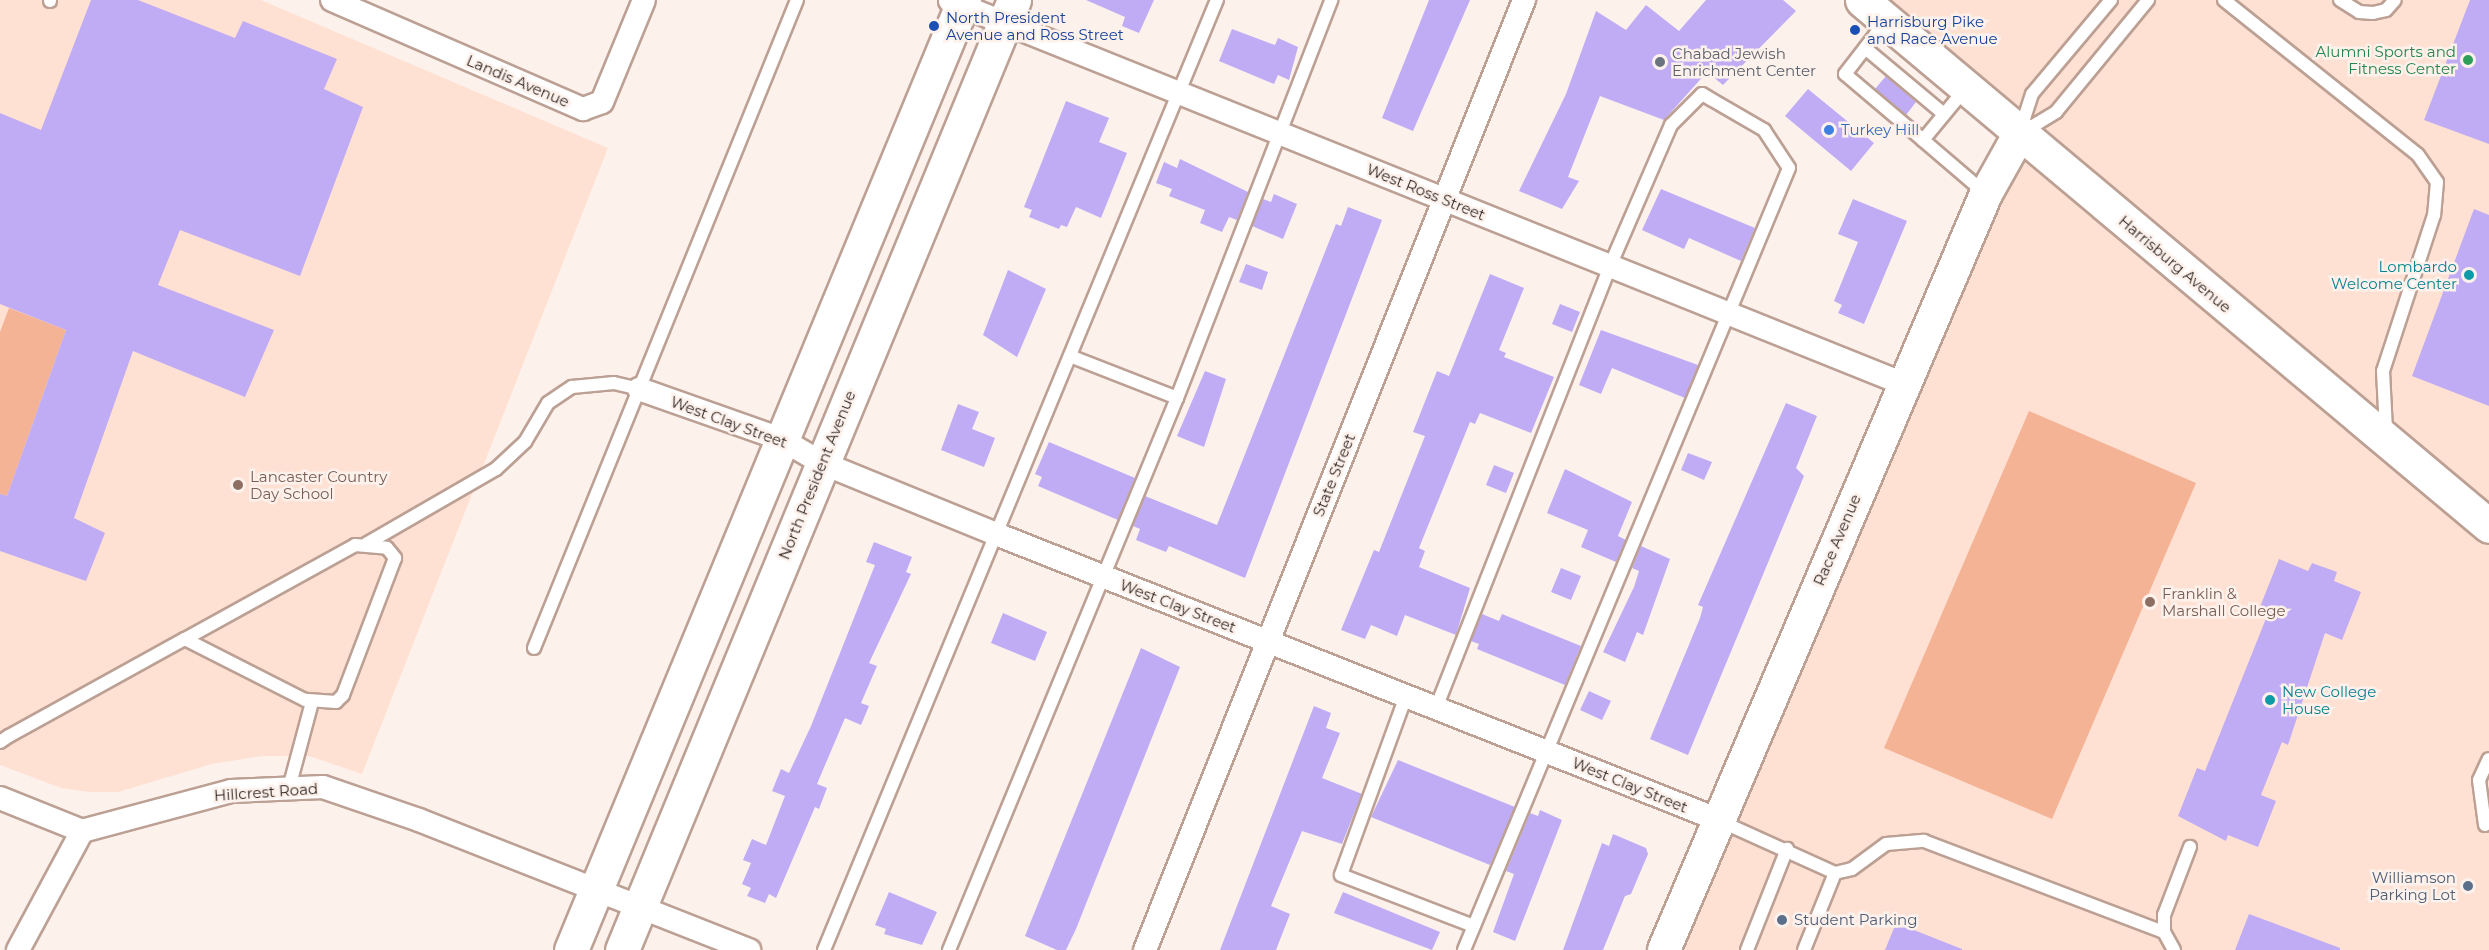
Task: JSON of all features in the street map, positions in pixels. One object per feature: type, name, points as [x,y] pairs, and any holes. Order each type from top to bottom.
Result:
[{"type":"main road","name":"Harrisburg Avenue","points":[[1862,0],[2019,135],[2489,525]]},
{"type":"main road","points":[[571,950],[958,2]]},
{"type":"main road","name":"North President Avenue","points":[[622,950],[1010,11]]},
{"type":"main road","name":"Race Avenue","points":[[1664,950],[1986,194],[2019,135]]},
{"type":"street","name":"Landis Avenue","points":[[332,0],[583,109],[602,102],[644,0]]},
{"type":"street","name":"State Street","points":[[1144,950],[1524,0]]},
{"type":"street","name":"West Ross Street","points":[[958,2],[1010,11],[1178,94],[1904,384]]},
{"type":"street","name":"West Clay Street","points":[[639,389],[781,439],[822,463],[996,534],[1719,820]]},
{"type":"street","name":"Hillcrest Road","points":[[82,831],[211,795],[288,788],[323,788],[372,802],[749,950]]},
{"type":"street","points":[[0,798],[82,831],[18,950]]},
{"type":"lane","points":[[534,648],[797,0]]},
{"type":"lane","points":[[824,950],[1217,0]]},
{"type":"lane","points":[[949,950],[1101,576],[1177,398],[1331,0]]},
{"type":"lane","points":[[2019,135],[2032,94],[2111,0]]},
{"type":"lane","points":[[2019,135],[2056,112],[2148,0]]},
{"type":"lane","points":[[2224,0],[2431,170],[2438,189],[2434,215],[2396,323],[2383,371],[2382,403],[2388,441]]},
{"type":"lane","points":[[2340,0],[2359,12],[2373,13],[2386,10],[2395,0]]},
{"type":"lane","points":[[1886,21],[1845,74],[1889,108],[1986,194]]},
{"type":"lane","points":[[1865,48],[1907,87],[1944,114]]},
{"type":"lane","points":[[1923,140],[1965,88]]},
{"type":"lane","points":[[1436,708],[1610,266],[1671,124],[1702,94],[1764,130],[1789,168],[1464,950]]},
{"type":"lane","points":[[1070,356],[1177,398]]},
{"type":"lane","points":[[366,544],[496,469],[525,441],[548,403],[572,387],[614,383],[639,389]]},
{"type":"lane","points":[[0,742],[185,639],[355,545],[366,544],[387,548],[395,558],[391,577],[343,695],[336,702],[312,702],[185,639]]},
{"type":"lane","points":[[1406,696],[1341,875],[1474,926]]},
{"type":"lane","points":[[288,788],[312,702]]},
{"type":"lane","points":[[2487,822],[2478,780],[2489,759]]},
{"type":"lane","points":[[1719,820],[1787,849],[1835,873],[1852,869],[1886,844],[1924,841],[2164,932]]},
{"type":"lane","points":[[2174,950],[2164,932],[2164,915],[2190,848]]},
{"type":"lane","points":[[1747,950],[1787,849]]},
{"type":"lane","points":[[1804,950],[1835,873]]},
{"type":"shaded area","name":"Lancaster Country Day School","points":[[0,0],[261,0],[608,148],[362,774],[309,756],[262,756],[212,764],[118,792],[89,792],[61,788],[0,765]]},
{"type":"shaded area","name":"Franklin & Marshall College","points":[[1862,0],[2489,0],[2489,950],[1664,950],[2019,135]]},
{"type":"shaded area","points":[[9,308],[66,330],[7,496],[0,494],[0,332]]},
{"type":"shaded area","points":[[2029,411],[2196,483],[2052,819],[1884,748]]},
{"type":"building","points":[[91,0],[138,0],[235,38],[243,21],[337,59],[324,89],[363,107],[300,276],[180,230],[158,285],[274,330],[245,397],[133,351],[74,518],[105,533],[86,581],[0,551],[0,494],[7,496],[66,330],[0,304],[0,113],[41,130]]},
{"type":"building","points":[[1086,0],[1154,0],[1139,33],[1122,26],[1125,17]]},
{"type":"building","points":[[1429,0],[1470,0],[1413,131],[1382,118]]},
{"type":"building","name":"Chabad Jewish Enrichment Center","points":[[1706,0],[1783,0],[1796,11],[1723,85],[1707,72],[1664,120],[1600,96],[1568,177],[1579,181],[1562,209],[1519,191],[1566,94],[1596,11],[1626,30],[1646,5],[1679,31]]},
{"type":"building","name":"Alumni Sports and Fitness Center","points":[[2470,0],[2489,0],[2489,144],[2424,120]]},
{"type":"building","points":[[1232,29],[1275,45],[1278,38],[1298,47],[1289,80],[1278,75],[1274,84],[1219,61]]},
{"type":"building","name":"Turkey Hill","points":[[1886,76],[1916,102],[1906,115],[1875,89]]},
{"type":"building","name":"Turkey Hill","points":[[1808,89],[1874,143],[1851,171],[1785,116]]},
{"type":"building","points":[[1066,101],[1109,118],[1099,142],[1127,153],[1101,218],[1076,207],[1067,227],[1061,225],[1059,229],[1029,217],[1032,210],[1024,207]]},
{"type":"building","points":[[1180,159],[1248,192],[1237,220],[1229,217],[1222,232],[1200,223],[1205,210],[1169,196],[1172,189],[1156,183],[1164,162],[1177,168]]},
{"type":"building","points":[[1661,189],[1755,228],[1741,261],[1689,238],[1684,249],[1642,230]]},
{"type":"building","points":[[1274,194],[1297,204],[1283,239],[1252,226],[1263,199],[1271,202]]},
{"type":"building","points":[[1853,199],[1907,221],[1864,324],[1838,313],[1842,305],[1834,301],[1858,242],[1838,234]]},
{"type":"building","points":[[1348,207],[1382,220],[1245,578],[1169,546],[1166,552],[1136,540],[1140,529],[1133,526],[1145,496],[1217,525],[1336,224],[1341,226]]},
{"type":"building","name":"Lombardo Welcome Center","points":[[2474,209],[2489,215],[2489,406],[2412,376]]},
{"type":"building","points":[[1246,264],[1268,272],[1262,290],[1239,282]]},
{"type":"building","points":[[1008,270],[1046,289],[1017,357],[983,335]]},
{"type":"building","points":[[1490,274],[1524,288],[1499,350],[1506,353],[1504,357],[1554,377],[1531,433],[1480,413],[1475,424],[1470,422],[1419,548],[1425,551],[1419,567],[1470,588],[1456,635],[1405,615],[1397,636],[1371,625],[1365,639],[1341,630],[1374,550],[1379,552],[1425,436],[1413,432],[1437,371],[1449,376]]},
{"type":"building","points":[[1560,304],[1580,312],[1572,332],[1552,324]]},
{"type":"building","points":[[1601,330],[1698,365],[1685,398],[1612,368],[1601,394],[1579,385]]},
{"type":"building","points":[[1205,371],[1226,379],[1204,447],[1177,436]]},
{"type":"building","points":[[1786,403],[1817,416],[1796,468],[1804,476],[1688,755],[1650,739],[1700,618],[1703,607],[1698,605]]},
{"type":"building","points":[[958,404],[979,412],[972,429],[995,438],[984,467],[941,450]]},
{"type":"building","points":[[1049,442],[1135,478],[1118,520],[1038,486],[1042,477],[1035,474]]},
{"type":"building","points":[[1688,453],[1712,462],[1704,480],[1681,470]]},
{"type":"building","points":[[1494,465],[1514,473],[1506,493],[1486,485]]},
{"type":"building","points":[[1565,469],[1632,502],[1618,536],[1626,540],[1616,562],[1581,547],[1588,530],[1547,513]]},
{"type":"building","points":[[874,542],[912,557],[906,572],[911,574],[869,663],[877,666],[861,703],[869,706],[861,725],[845,718],[817,784],[827,788],[819,809],[815,807],[776,898],[769,894],[765,903],[747,896],[751,888],[742,884],[751,863],[743,860],[752,839],[766,845],[785,796],[772,791],[781,769],[789,773],[811,726],[875,565],[866,562]]},
{"type":"building","points":[[1641,546],[1670,559],[1643,635],[1637,632],[1625,662],[1603,652],[1634,587],[1639,571],[1632,568]]},
{"type":"building","name":"New College House","points":[[2279,559],[2308,571],[2312,563],[2337,572],[2334,581],[2361,592],[2342,640],[2325,633],[2288,745],[2282,742],[2261,795],[2276,801],[2258,847],[2228,835],[2226,841],[2178,816],[2197,768],[2205,771],[2269,611],[2260,607]]},
{"type":"building","points":[[1561,568],[1581,576],[1571,600],[1551,592]]},
{"type":"building","points":[[1003,613],[1047,632],[1035,661],[991,643]]},
{"type":"building","points":[[1482,614],[1499,621],[1502,614],[1581,646],[1565,685],[1477,649],[1479,644],[1471,641]]},
{"type":"building","points":[[1141,648],[1180,667],[1076,929],[1066,950],[1057,950],[1025,936]]},
{"type":"building","points":[[1589,691],[1611,701],[1602,720],[1580,710]]},
{"type":"building","points":[[1314,706],[1331,713],[1326,728],[1340,733],[1322,778],[1362,794],[1342,844],[1302,831],[1271,906],[1290,914],[1276,950],[1220,950]]},
{"type":"building","points":[[1398,760],[1515,807],[1490,865],[1371,817]]},
{"type":"building","points":[[1540,810],[1562,820],[1515,941],[1493,932],[1514,874],[1506,871],[1530,813],[1538,816]]},
{"type":"building","points":[[1613,834],[1646,848],[1648,854],[1631,894],[1625,896],[1603,950],[1563,950],[1602,843],[1609,846]]},
{"type":"building","points":[[889,892],[937,912],[922,945],[884,934],[886,929],[875,925]]},
{"type":"building","points":[[1343,892],[1440,932],[1432,950],[1334,913]]},
{"type":"building","points":[[2249,914],[2340,948],[2340,950],[2235,950]]},
{"type":"building","points":[[1896,923],[1962,949],[1962,950],[1885,950]]},
{"type":"place","name":"North President Avenue and Ross Street","points":[[934,26]]},
{"type":"place","name":"Harrisburg Pike and Race Avenue","points":[[1855,30]]},
{"type":"place","name":"Alumni Sports and Fitness Center","points":[[2468,60]]},
{"type":"place","name":"Chabad Jewish Enrichment Center","points":[[1660,62]]},
{"type":"place","name":"Turkey Hill","points":[[1829,130]]},
{"type":"place","name":"Lombardo Welcome Center","points":[[2469,275]]},
{"type":"place","name":"Lancaster Country Day School","points":[[238,485]]},
{"type":"place","name":"Franklin & Marshall College","points":[[2150,602]]},
{"type":"place","name":"New College House","points":[[2270,700]]},
{"type":"place","name":"Williamson Parking Lot","points":[[2468,886]]},
{"type":"place","name":"Student Parking","points":[[1782,920]]}]
